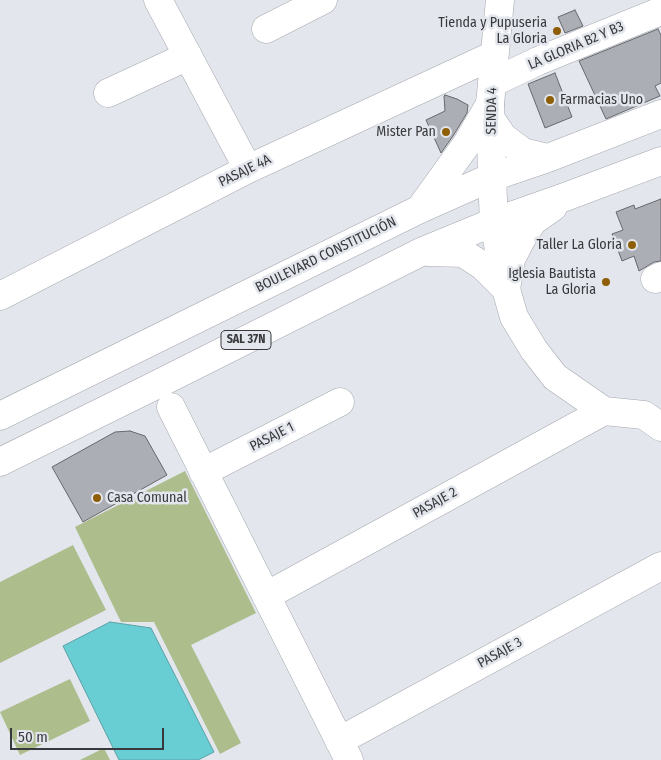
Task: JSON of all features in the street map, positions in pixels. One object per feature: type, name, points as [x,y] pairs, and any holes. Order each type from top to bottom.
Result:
[{"type":"main road","points":[[158,0],[248,169]]},
{"type":"main road","points":[[266,29],[323,0]]},
{"type":"main road","name":"SENDA 4","points":[[500,0],[491,102],[492,177],[494,222],[506,289],[514,317],[534,350],[555,377],[604,410]]},
{"type":"main road","name":"LA GLORIA B2 Y B3","points":[[491,102],[538,61],[661,11]]},
{"type":"main road","name":"PASAJE 4A","points":[[0,296],[248,169],[494,54]]},
{"type":"main road","points":[[108,93],[188,56]]},
{"type":"main road","points":[[491,102],[502,137],[523,152],[548,158]]},
{"type":"main road","points":[[420,209],[466,145],[491,102]]},
{"type":"main road","name":"BOULEVARD CONSTITUCIÓN","points":[[0,416],[420,209],[492,177],[548,158],[661,114]]},
{"type":"main road","name":"SAL 37N","points":[[0,462],[421,252],[494,222],[661,161]]},
{"type":"main road","points":[[506,289],[511,259],[523,236],[533,222],[565,197]]},
{"type":"main road","points":[[421,252],[463,253],[483,266],[506,289]]},
{"type":"main road","name":"PASAJE 1","points":[[203,472],[340,402]]},
{"type":"main road","points":[[171,407],[344,750]]},
{"type":"main road","points":[[604,410],[655,417]]},
{"type":"main road","name":"PASAJE 2","points":[[266,596],[604,410]]},
{"type":"main road","name":"PASAJE 3","points":[[344,750],[661,566]]},
{"type":"green space","points":[[185,471],[256,613],[191,645],[241,743],[220,754],[154,622],[121,622],[75,527]]},
{"type":"green space","points":[[73,545],[106,610],[0,663],[0,582]]},
{"type":"green space","points":[[70,679],[90,721],[20,755],[0,712]]},
{"type":"green space","points":[[104,748],[110,760],[80,760]]},
{"type":"water","points":[[110,622],[151,628],[214,752],[198,760],[119,760],[63,646]]},
{"type":"building","points":[[575,10],[583,26],[565,33],[558,17]]},
{"type":"building","points":[[658,29],[661,35],[661,83],[655,86],[660,96],[606,119],[579,61]]},
{"type":"building","name":"Farmacias Uno","points":[[555,73],[572,117],[545,128],[528,84]]},
{"type":"building","name":"Mister Pan","points":[[445,95],[468,105],[467,113],[441,153],[426,120],[445,111]]},
{"type":"building","name":"Taller La Gloria","points":[[661,199],[661,261],[654,262],[639,271],[634,256],[622,261],[612,234],[623,230],[616,212],[634,205],[635,209]]},
{"type":"building","name":"Casa Comunal","points":[[130,431],[145,436],[167,475],[83,522],[52,467],[115,432]]},
{"type":"place","name":"Tienda y Pupuseria La Gloria","points":[[557,31]]},
{"type":"place","name":"Farmacias Uno","points":[[550,100]]},
{"type":"place","name":"Mister Pan","points":[[446,132]]},
{"type":"place","name":"Taller La Gloria","points":[[632,245]]},
{"type":"place","name":"Iglesia Bautista La Gloria","points":[[606,282]]},
{"type":"place","name":"Casa Comunal","points":[[97,498]]}]
